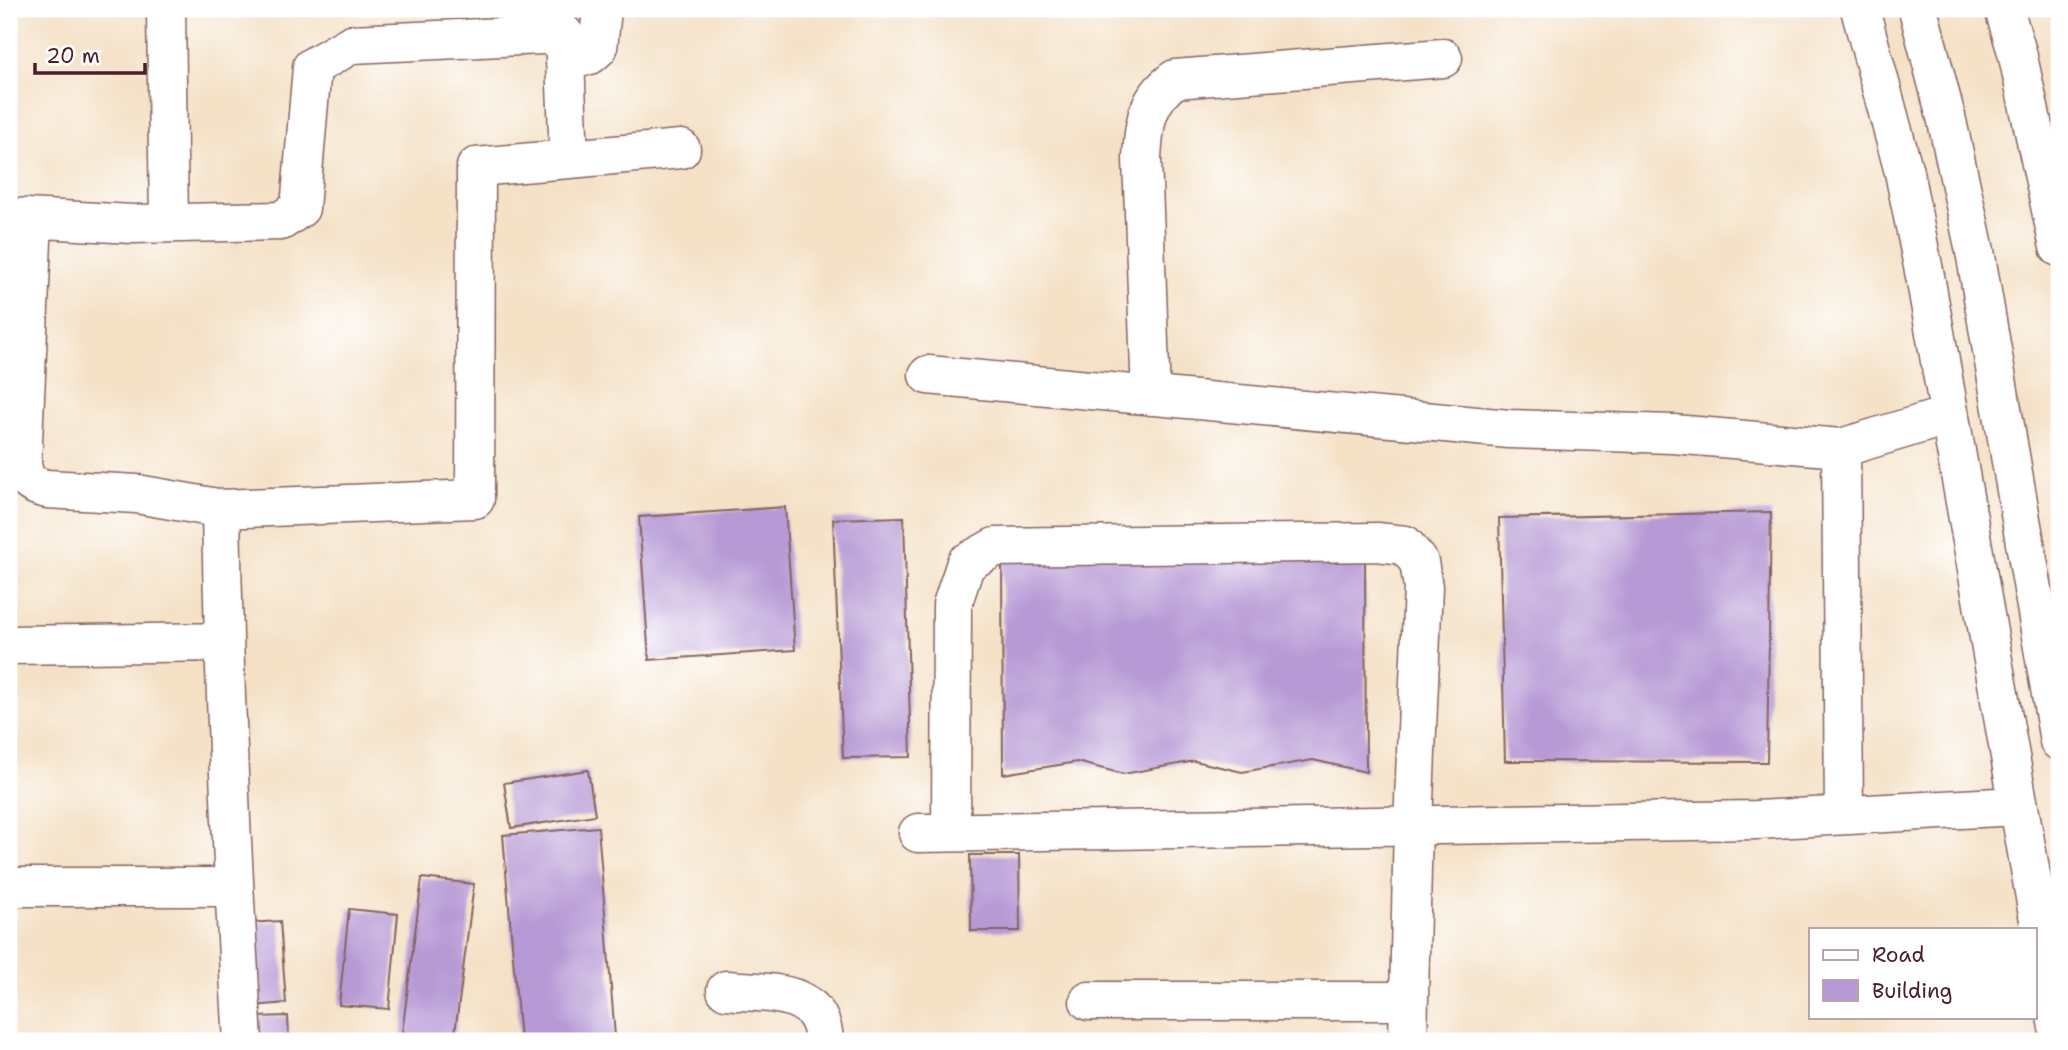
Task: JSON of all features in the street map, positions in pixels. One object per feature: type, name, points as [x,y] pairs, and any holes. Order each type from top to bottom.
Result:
[{"type":"main road","points":[[166,9],[169,223]]},
{"type":"main road","points":[[565,62],[590,55],[598,48],[602,9]]},
{"type":"main road","points":[[1860,9],[1905,172],[2059,1033]]},
{"type":"main road","points":[[1918,9],[1947,121],[1975,251],[2059,741]]},
{"type":"main road","points":[[2004,9],[2017,52],[2059,247]]},
{"type":"main road","points":[[569,159],[564,34],[352,44],[312,67],[300,208],[281,221],[132,224],[21,218],[24,477],[32,486],[47,489],[136,494],[223,509],[475,499],[476,167],[569,159],[681,149]]},
{"type":"main road","points":[[1151,396],[1142,159],[1144,121],[1159,90],[1175,79],[1443,58]]},
{"type":"main road","points":[[928,375],[1509,429],[1674,434],[1841,448],[1950,415]]},
{"type":"main road","points":[[1841,448],[1844,815]]},
{"type":"main road","points":[[223,509],[223,642],[233,887],[243,1041]]},
{"type":"main road","points":[[1408,1041],[1413,824],[1423,587],[1419,562],[1405,545],[1377,542],[995,547],[966,563],[952,605],[934,833],[1413,824],[1756,820],[2017,807]]},
{"type":"main road","points":[[9,645],[223,642]]},
{"type":"main road","points":[[9,887],[233,887]]},
{"type":"main road","points":[[726,990],[792,996],[811,1007],[823,1026],[824,1041]]},
{"type":"main road","points":[[1089,1000],[1409,1001]]},
{"type":"building","points":[[785,507],[795,650],[649,660],[639,517]]},
{"type":"building","points":[[1771,512],[1767,762],[1505,761],[1499,518]]},
{"type":"building","points":[[904,517],[911,757],[843,758],[833,519]]},
{"type":"building","points":[[1365,555],[1366,772],[1313,760],[1242,772],[1195,761],[1123,774],[1077,762],[1003,774],[1002,557]]},
{"type":"building","points":[[588,770],[595,815],[511,828],[504,783]]},
{"type":"building","points":[[598,827],[615,1037],[520,1041],[503,835]]},
{"type":"building","points":[[970,855],[1019,855],[1020,931],[971,931]]},
{"type":"building","points":[[422,878],[474,884],[454,1041],[401,1041]]},
{"type":"building","points":[[349,909],[398,914],[389,1009],[339,1005]]},
{"type":"building","points":[[280,921],[286,1003],[253,1006],[247,923]]},
{"type":"building","points":[[288,1016],[289,1041],[256,1041],[256,1017]]},
{"type":"building","points":[[1037,1038],[1037,1041],[1020,1041],[1020,1039]]}]
